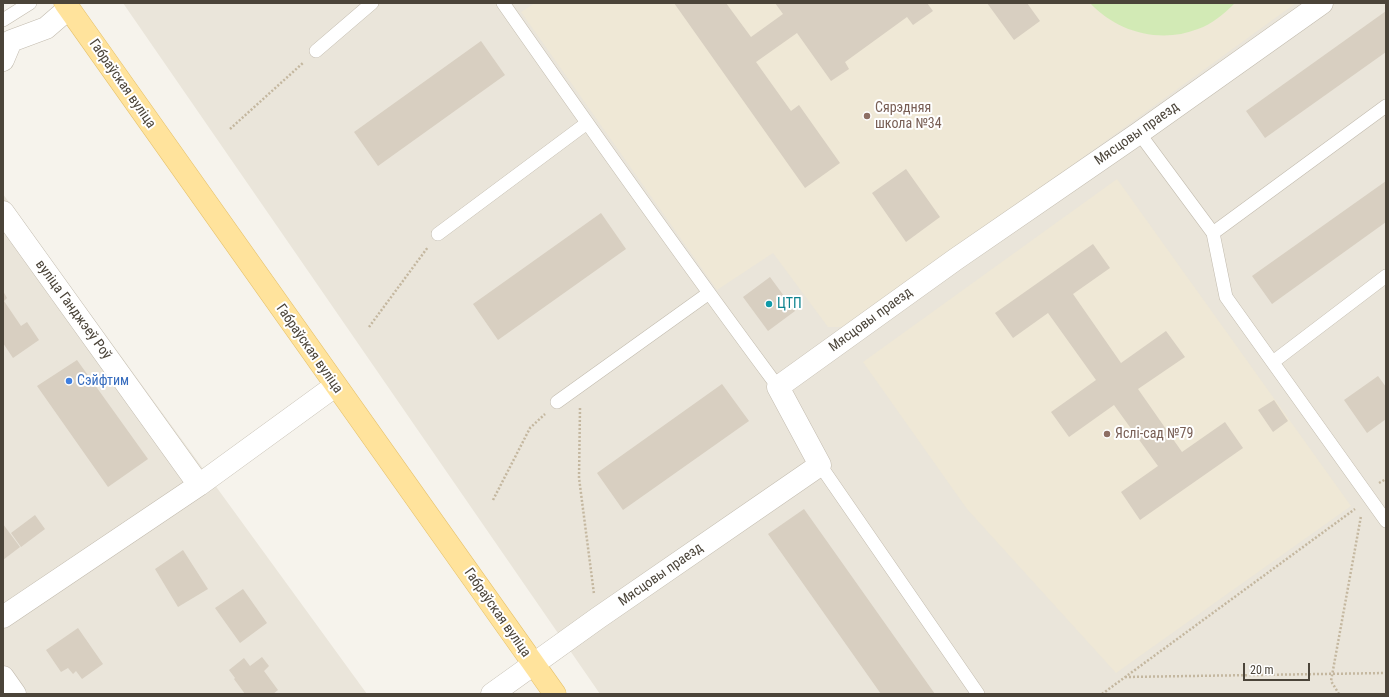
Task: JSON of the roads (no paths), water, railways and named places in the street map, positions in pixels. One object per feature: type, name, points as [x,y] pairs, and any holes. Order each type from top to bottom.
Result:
[{"type":"main road","name":"Габраўская вуліца","points":[[70,5],[335,386],[555,694]]},
{"type":"street","name":"Мясцовы праезд","points":[[778,387],[1322,3]]},
{"type":"street","points":[[3,60],[11,41],[46,28],[70,5]]},
{"type":"street","name":"вуліца Ганджэеў Роў","points":[[3,212],[199,485]]},
{"type":"street","points":[[3,617],[199,485],[335,386]]},
{"type":"street","points":[[778,387],[820,465]]},
{"type":"street","name":"Мясцовы праезд","points":[[492,694],[598,618],[820,465]]},
{"type":"street","points":[[3,677],[15,694]]},
{"type":"lane","points":[[3,20],[30,3]]},
{"type":"lane","points":[[316,51],[372,3]]},
{"type":"lane","points":[[504,3],[587,123],[778,387]]},
{"type":"lane","points":[[1213,233],[1386,106]]},
{"type":"lane","points":[[438,234],[587,123]]},
{"type":"lane","points":[[1139,133],[1213,233],[1226,297],[1273,362],[1364,498],[1386,521]]},
{"type":"lane","points":[[1273,362],[1386,276]]},
{"type":"lane","points":[[557,402],[709,293]]},
{"type":"lane","points":[[820,465],[978,694]]},
{"type":"place","name":"Сярэдняя школа №34","points":[[867,116]]},
{"type":"place","name":"ЦТП","points":[[769,304]]},
{"type":"place","name":"Сэйфтим","points":[[69,381]]},
{"type":"place","name":"Яслі-сад №79","points":[[1107,434]]}]
